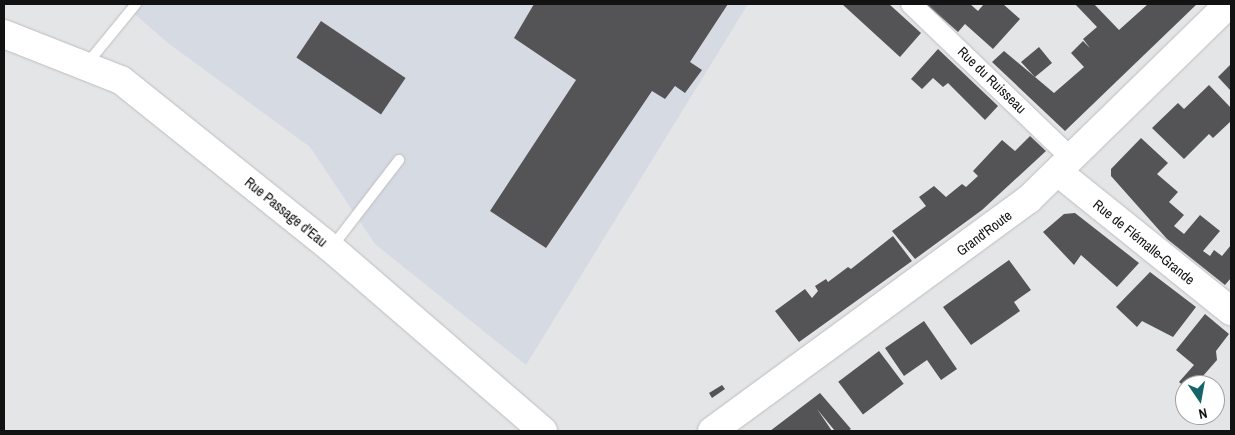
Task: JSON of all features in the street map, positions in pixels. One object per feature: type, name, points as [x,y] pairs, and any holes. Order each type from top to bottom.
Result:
[{"type":"street","name":"Rue du Ruisseau","points":[[911,4],[1065,166]]},
{"type":"street","name":"Grand'Route","points":[[712,431],[990,228],[1065,166],[1229,4]]},
{"type":"street","name":"Rue Passage d'Eau","points":[[4,34],[121,80],[331,248],[543,431]]},
{"type":"street","name":"Rue de Flémalle-Grande","points":[[1065,166],[1231,311]]},
{"type":"lane","points":[[86,66],[136,4]]},
{"type":"lane","points":[[331,248],[399,160]]},
{"type":"shaded area","points":[[123,4],[748,4],[526,365],[375,244],[310,147],[168,43]]},
{"type":"building","points":[[534,4],[728,4],[690,62],[702,70],[685,93],[675,86],[665,99],[652,91],[546,248],[490,211],[576,80],[514,38]]},
{"type":"building","points":[[842,4],[889,4],[921,33],[900,57]]},
{"type":"building","points":[[926,4],[970,4],[978,11],[984,4],[1003,4],[1020,19],[993,49],[965,24],[958,32]]},
{"type":"building","points":[[1075,4],[1094,4],[1119,30],[1148,4],[1197,4],[1065,131],[992,62],[1004,51],[1054,93],[1084,67],[1071,53],[1083,41],[1090,48],[1083,39],[1097,27]]},
{"type":"building","points":[[321,21],[406,78],[381,115],[296,57]]},
{"type":"building","points":[[1039,47],[1052,63],[1035,77],[1021,62]]},
{"type":"building","points":[[938,49],[998,106],[985,120],[948,83],[943,87],[933,78],[922,89],[911,79]]},
{"type":"building","points":[[1231,64],[1231,91],[1218,77]]},
{"type":"building","points":[[1209,85],[1231,108],[1231,121],[1213,138],[1209,134],[1184,159],[1152,128],[1178,103],[1184,109]]},
{"type":"building","points":[[1030,136],[1046,151],[982,210],[915,259],[892,231],[926,206],[919,197],[934,186],[946,197],[962,184],[966,187],[978,176],[973,171],[1002,140],[1015,151]]},
{"type":"building","points":[[1141,138],[1168,163],[1157,174],[1178,192],[1169,202],[1184,215],[1174,226],[1184,234],[1200,215],[1220,231],[1203,251],[1210,256],[1214,250],[1222,256],[1231,245],[1231,278],[1225,285],[1167,239],[1111,176],[1111,169]]},
{"type":"building","points":[[1075,213],[1139,263],[1117,287],[1081,255],[1074,265],[1043,232],[1064,214]]},
{"type":"building","points":[[893,236],[912,261],[799,342],[775,311],[805,289],[812,298],[818,291],[815,286],[826,279],[828,282],[848,267],[851,269]]},
{"type":"building","points":[[1009,260],[1031,290],[1014,302],[1020,311],[971,345],[943,307]]},
{"type":"building","points":[[1150,272],[1196,307],[1173,337],[1142,321],[1137,327],[1116,307]]},
{"type":"building","points":[[1205,314],[1229,334],[1216,351],[1217,360],[1204,375],[1185,375],[1194,365],[1176,350]]},
{"type":"building","points":[[924,321],[957,369],[941,380],[927,360],[904,376],[885,348]]},
{"type":"building","points":[[879,351],[904,384],[863,414],[838,382]]},
{"type":"building","points":[[722,385],[725,389],[712,398],[709,393]]},
{"type":"building","points":[[820,393],[851,429],[848,431],[835,431],[817,409],[832,431],[770,431]]}]
